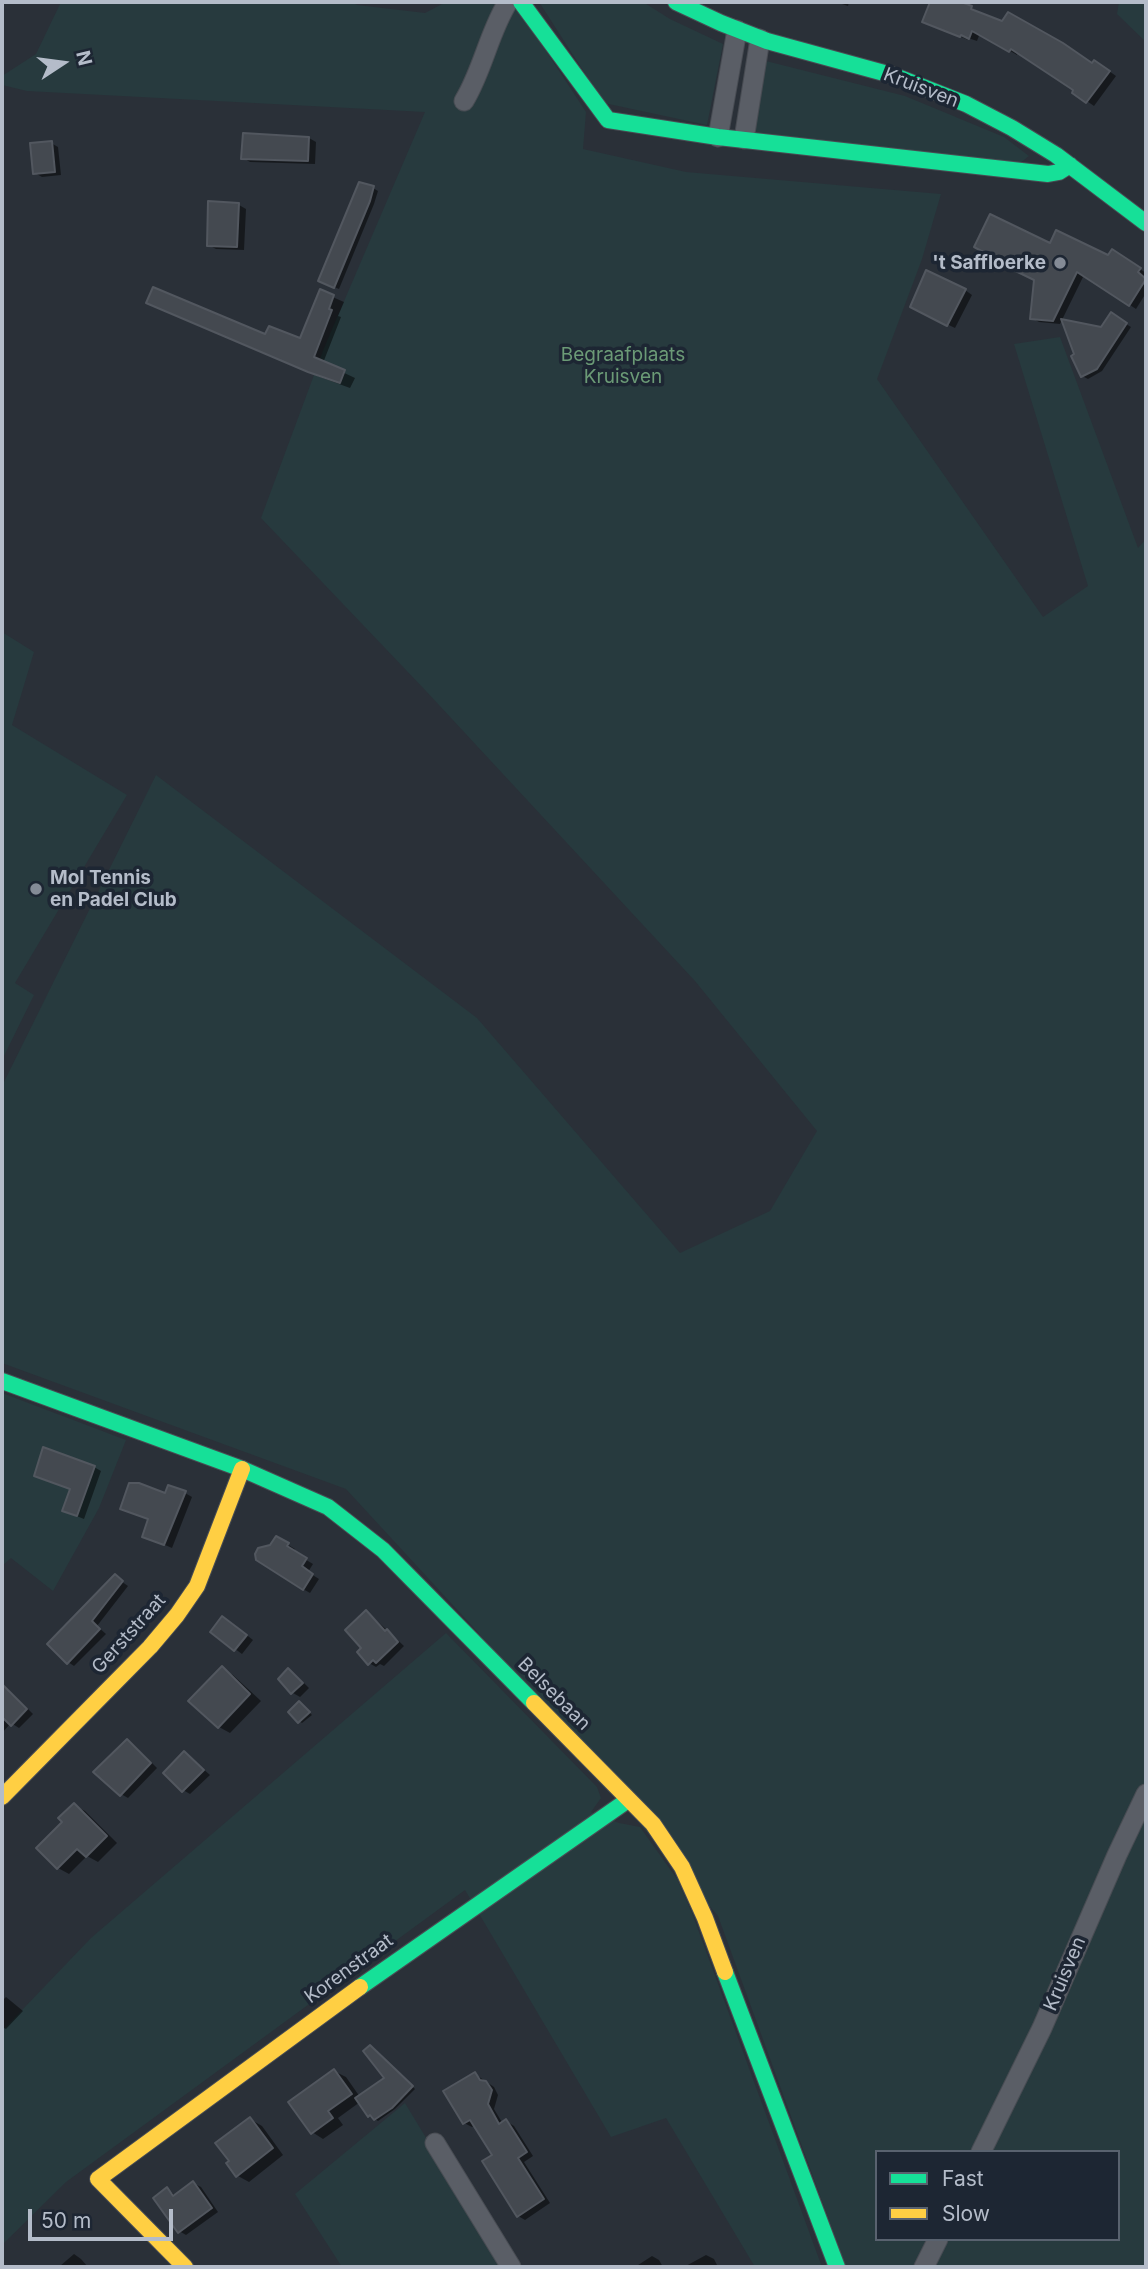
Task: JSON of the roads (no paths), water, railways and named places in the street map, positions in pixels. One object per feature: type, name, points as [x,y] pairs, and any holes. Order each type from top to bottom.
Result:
[{"type":"street","points":[[464,100],[484,62],[501,12],[508,2]]},
{"type":"street","points":[[521,2],[608,120],[718,137],[1048,174],[1059,172],[1070,165]]},
{"type":"street","name":"Kruisven","points":[[676,2],[761,39],[895,75],[951,97],[1012,129],[1070,165],[1146,223]]},
{"type":"street","points":[[718,137],[737,30]]},
{"type":"street","points":[[744,139],[761,39]]},
{"type":"street","name":"Belsebaan","points":[[2,1381],[242,1469],[328,1507],[383,1550],[653,1824],[682,1867],[705,1918],[837,2267]]},
{"type":"street","name":"Gerststraat","points":[[2,1797],[150,1647],[177,1615],[197,1586],[242,1469]]},
{"type":"street","name":"Kruisven","points":[[982,2150],[1042,2028],[1146,1794]]},
{"type":"street","name":"Korenstraat","points":[[185,2267],[98,2179],[400,1957],[628,1800]]},
{"type":"street","points":[[435,2143],[511,2267]]},
{"type":"street","points":[[925,2267],[937,2241]]},
{"type":"place","name":"'t Saffloerke","points":[[1060,263]]},
{"type":"place","name":"Mol Tennis en Padel Club","points":[[36,889]]},
{"type":"park label","name":"Begraafplaats Kruisven","points":[[623,366]]}]
